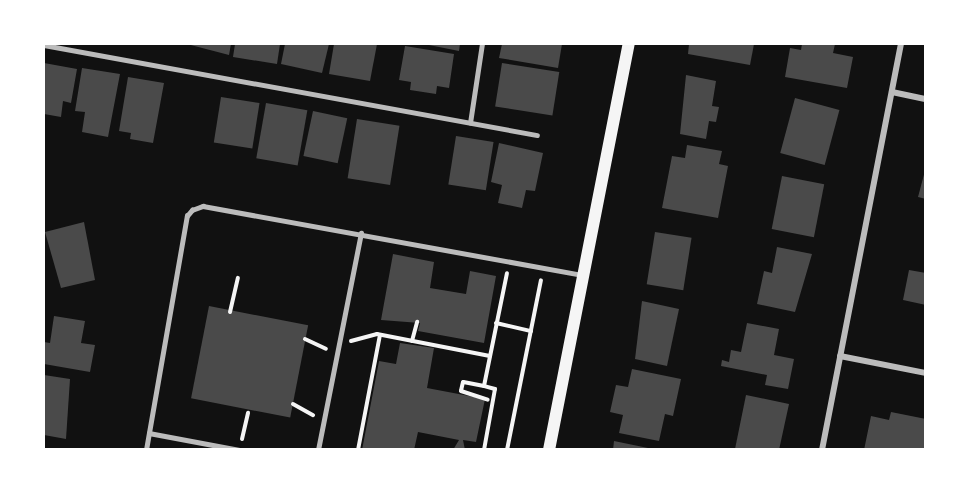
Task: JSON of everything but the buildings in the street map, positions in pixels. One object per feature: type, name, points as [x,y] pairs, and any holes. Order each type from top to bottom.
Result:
[{"type":"main road","points":[[549,450],[629,44]]},
{"type":"street","points":[[822,450],[901,44]]},
{"type":"street","points":[[892,92],[926,99]]},
{"type":"street","points":[[840,356],[926,373]]},
{"type":"lane","points":[[470,123],[482,44]]},
{"type":"lane","points":[[44,45],[537,135]]},
{"type":"lane","points":[[146,450],[187,216],[192,210],[203,206],[583,275]]},
{"type":"lane","points":[[318,450],[361,233]]},
{"type":"lane","points":[[149,433],[240,450]]},
{"type":"path","points":[[484,386],[510,261]]},
{"type":"path","points":[[507,450],[544,267]]},
{"type":"path","points":[[230,312],[238,278]]},
{"type":"path","points":[[416,343],[417,322]]},
{"type":"path","points":[[496,323],[531,331]]},
{"type":"path","points":[[339,345],[380,335],[490,356]]},
{"type":"path","points":[[357,450],[367,412],[380,335]]},
{"type":"path","points":[[305,339],[337,356]]},
{"type":"path","points":[[484,450],[485,433],[495,389],[463,382],[461,392],[488,400]]},
{"type":"path","points":[[293,404],[324,422]]},
{"type":"path","points":[[240,450],[248,413]]},
{"type":"path","points":[[471,450],[478,449],[479,442]]}]
